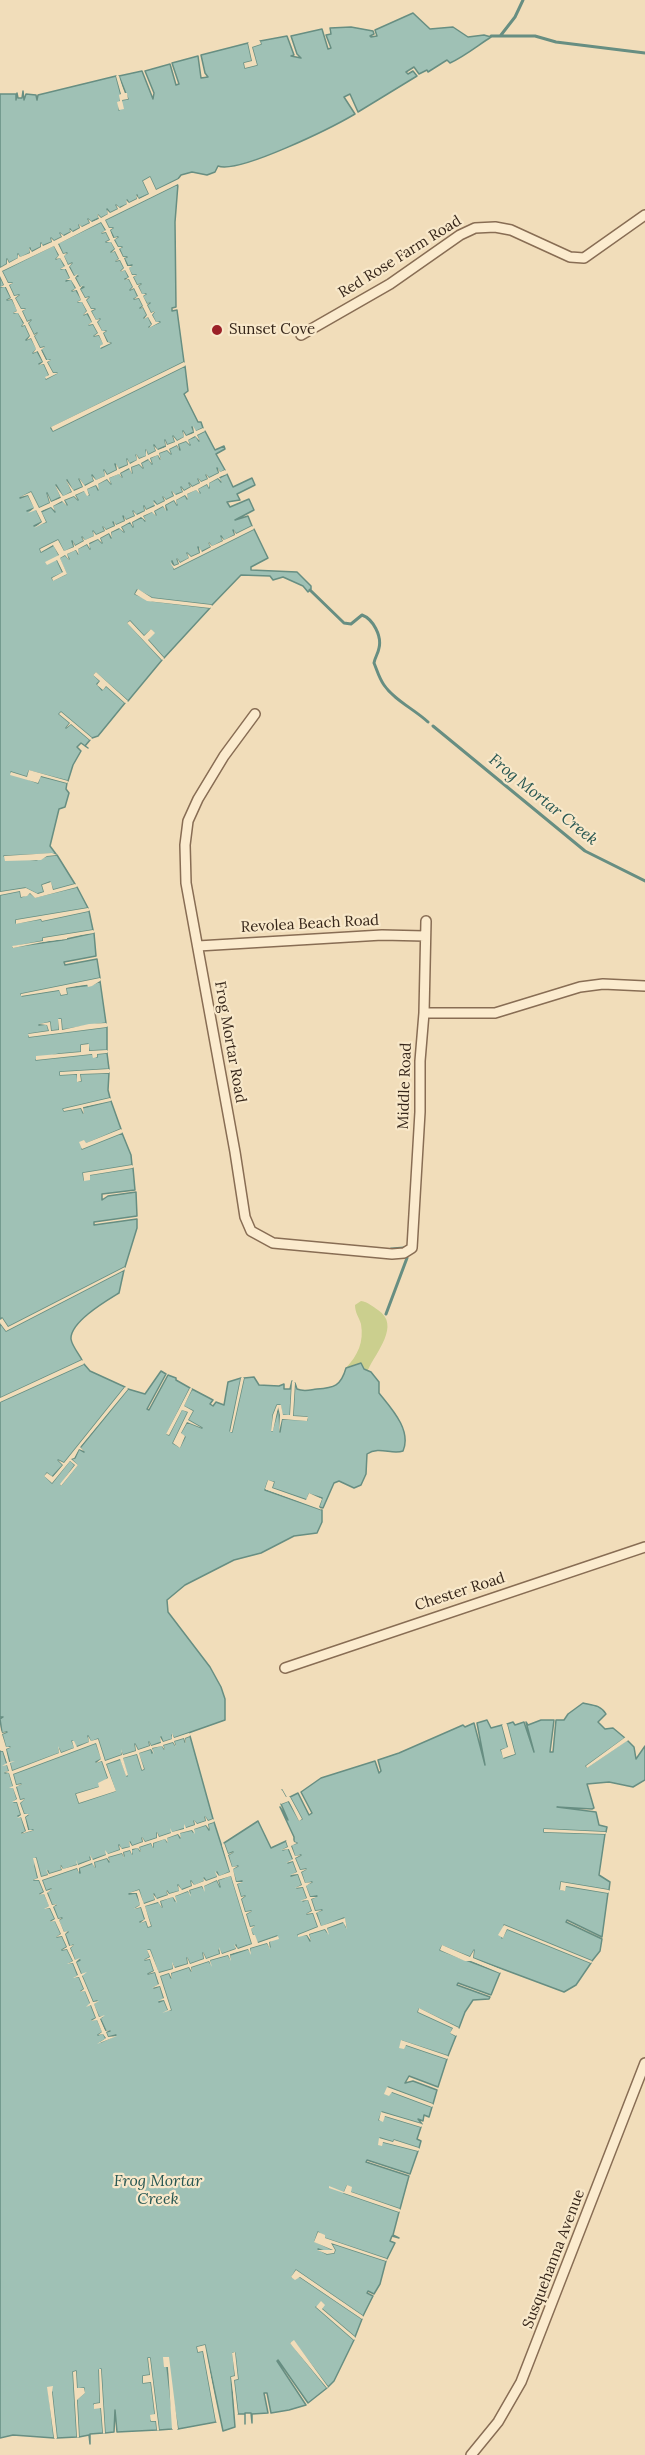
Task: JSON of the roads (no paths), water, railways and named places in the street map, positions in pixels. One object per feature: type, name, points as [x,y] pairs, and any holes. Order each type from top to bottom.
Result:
[{"type":"street","name":"Red Rose Farm Road","points":[[301,335],[390,284],[460,235],[475,228],[495,227],[511,230],[570,257],[584,258],[645,215]]},
{"type":"street","name":"Frog Mortar Road","points":[[255,714],[206,784],[188,821],[185,868],[235,1152],[244,1217],[251,1231],[264,1239],[281,1244],[392,1254],[409,1251]]},
{"type":"street","name":"Middle Road","points":[[409,1251],[414,1244],[426,921]]},
{"type":"street","name":"Revolea Beach Road","points":[[198,946],[392,935],[425,936]]},
{"type":"street","points":[[424,1013],[495,1013],[580,987],[603,984],[645,986]]},
{"type":"street","name":"Chester Road","points":[[285,1668],[645,1547]]},
{"type":"street","name":"Susquehanna Avenue","points":[[471,2455],[498,2422],[521,2382],[645,2063]]},
{"type":"water","points":[[413,13],[430,29],[453,27],[468,37],[484,35],[491,37],[450,63],[447,60],[428,72],[427,70],[419,74],[414,67],[406,72],[408,74],[413,71],[417,76],[358,112],[350,94],[344,97],[355,114],[286,148],[245,163],[229,167],[218,166],[215,172],[207,175],[192,172],[181,175],[178,179],[156,190],[150,177],[143,181],[149,194],[138,199],[137,195],[137,199],[129,203],[127,200],[128,204],[119,208],[116,205],[118,209],[110,213],[107,209],[109,214],[101,218],[98,215],[99,218],[91,222],[88,219],[90,223],[82,227],[79,225],[80,228],[72,232],[70,229],[71,232],[63,236],[60,233],[62,237],[54,241],[51,238],[52,242],[42,246],[41,243],[41,247],[31,252],[30,248],[30,253],[20,258],[18,254],[19,258],[9,263],[7,259],[7,264],[0,268],[0,94],[16,94],[16,100],[17,93],[18,98],[22,98],[23,91],[24,100],[26,94],[36,95],[37,100],[38,95],[116,76],[121,95],[119,110],[122,100],[128,99],[119,76],[142,71],[153,99],[154,93],[145,71],[170,64],[176,85],[179,84],[172,63],[198,56],[201,78],[208,77],[201,55],[248,43],[252,61],[244,63],[245,68],[257,65],[252,47],[261,44],[260,41],[287,36],[294,55],[291,56],[301,58],[297,54],[291,36],[322,29],[328,49],[331,48],[326,35],[331,34],[330,28],[351,27],[373,31],[374,34],[370,36],[377,36],[375,30]]},
{"type":"water","points":[[178,184],[175,222],[176,307],[172,308],[172,311],[177,310],[184,362],[51,428],[53,431],[185,366],[188,391],[184,394],[203,428],[195,432],[192,427],[194,432],[186,436],[183,431],[185,437],[177,441],[173,436],[175,442],[167,445],[165,440],[166,446],[157,450],[154,445],[156,451],[148,455],[146,450],[147,456],[139,459],[136,455],[138,460],[129,464],[127,459],[128,465],[118,469],[115,464],[117,470],[107,475],[104,470],[106,476],[96,481],[92,475],[94,481],[84,486],[79,479],[83,487],[73,491],[67,480],[72,492],[63,497],[56,485],[61,497],[51,502],[47,493],[50,503],[39,508],[31,492],[20,498],[28,495],[35,508],[27,511],[36,509],[42,522],[34,526],[46,522],[41,512],[51,507],[55,512],[52,506],[63,501],[67,505],[64,500],[74,496],[78,500],[75,495],[85,490],[89,495],[86,489],[96,485],[98,490],[97,484],[107,479],[111,484],[108,478],[119,473],[122,477],[120,473],[130,468],[132,473],[131,467],[139,464],[143,468],[141,463],[149,459],[152,464],[150,458],[158,454],[160,459],[159,453],[167,450],[171,454],[169,449],[177,445],[180,450],[178,444],[186,441],[190,445],[187,440],[196,436],[199,441],[197,435],[205,431],[215,450],[224,446],[225,449],[216,454],[225,470],[220,473],[217,468],[219,473],[209,478],[206,475],[208,479],[201,482],[198,479],[200,483],[192,487],[189,483],[191,487],[184,491],[181,487],[183,492],[175,495],[172,492],[174,496],[166,500],[163,497],[165,501],[157,505],[154,501],[156,505],[146,510],[144,506],[145,511],[136,515],[133,511],[135,516],[126,520],[123,516],[125,521],[116,525],[113,522],[115,526],[106,530],[103,527],[105,531],[96,535],[93,531],[95,536],[85,541],[82,537],[84,541],[75,546],[72,541],[74,547],[64,552],[58,540],[40,549],[41,552],[54,545],[59,555],[57,560],[63,573],[52,578],[53,580],[66,574],[59,558],[65,555],[69,559],[66,554],[76,549],[78,554],[77,549],[87,544],[90,549],[88,544],[98,539],[102,543],[100,538],[109,533],[111,538],[111,532],[120,528],[124,532],[121,527],[130,522],[133,527],[132,522],[142,517],[145,521],[143,516],[153,511],[156,515],[154,511],[163,506],[167,510],[165,505],[174,500],[177,505],[175,500],[185,495],[187,499],[186,494],[196,489],[200,493],[197,489],[207,484],[209,488],[208,483],[218,478],[221,482],[219,478],[227,474],[233,487],[252,478],[255,485],[237,494],[240,500],[227,502],[230,507],[249,499],[254,510],[235,520],[248,516],[252,526],[236,534],[233,530],[235,535],[224,541],[221,536],[223,541],[212,547],[209,543],[211,547],[201,552],[198,547],[200,553],[191,557],[187,553],[190,558],[180,563],[177,559],[179,564],[174,566],[172,561],[174,569],[254,529],[268,558],[251,567],[251,570],[297,572],[311,586],[311,589],[308,592],[303,586],[283,577],[273,580],[270,576],[241,575],[212,605],[152,598],[137,590],[135,594],[153,601],[210,608],[164,658],[148,640],[151,630],[144,636],[130,621],[128,623],[162,660],[128,701],[96,673],[94,675],[100,681],[97,684],[102,690],[106,686],[125,703],[98,736],[92,738],[61,712],[59,714],[70,723],[66,728],[71,724],[90,740],[85,746],[81,743],[77,747],[81,751],[68,781],[29,771],[27,777],[11,772],[38,783],[40,776],[67,783],[66,789],[69,793],[65,807],[59,809],[50,846],[56,854],[4,856],[36,860],[57,855],[75,884],[53,890],[50,882],[42,885],[44,892],[37,894],[25,888],[0,892],[0,276],[4,285],[1,287],[5,286],[11,298],[7,300],[12,299],[18,311],[14,313],[18,312],[24,324],[22,326],[25,325],[30,336],[26,340],[31,338],[37,349],[33,353],[37,351],[43,362],[39,364],[44,364],[49,375],[46,379],[57,373],[53,373],[47,362],[50,360],[47,361],[41,349],[44,347],[40,348],[34,336],[37,333],[34,335],[28,323],[31,320],[27,322],[22,311],[25,309],[21,309],[15,298],[19,295],[14,296],[9,285],[12,283],[8,283],[2,271],[54,245],[59,256],[56,259],[60,257],[65,267],[61,269],[65,268],[70,278],[66,281],[71,279],[76,289],[72,291],[76,290],[82,300],[78,302],[82,301],[87,311],[84,315],[87,313],[93,323],[89,325],[93,324],[98,333],[94,336],[99,335],[104,344],[101,348],[111,343],[108,343],[103,333],[106,331],[102,332],[97,322],[100,319],[96,321],[91,311],[95,309],[91,309],[86,300],[89,297],[85,298],[80,289],[84,287],[80,287],[75,277],[78,276],[74,276],[69,266],[72,263],[68,265],[63,255],[67,253],[63,254],[58,243],[101,222],[106,231],[102,233],[106,232],[110,240],[106,242],[111,241],[115,249],[111,252],[115,251],[119,259],[116,261],[120,260],[124,268],[121,271],[125,269],[129,278],[125,279],[129,279],[133,287],[130,290],[134,288],[138,297],[134,299],[139,298],[143,306],[140,308],[143,307],[147,315],[144,318],[148,316],[152,325],[149,327],[160,322],[156,323],[152,315],[154,312],[151,313],[147,305],[150,303],[147,304],[142,296],[146,294],[142,295],[138,286],[141,284],[137,285],[133,277],[136,275],[132,275],[128,268],[132,265],[128,266],[124,258],[127,257],[123,257],[119,248],[122,247],[118,247],[114,239],[118,237],[114,238],[110,230],[113,228],[109,228],[105,220]]},
{"type":"water","points":[[77,887],[88,908],[16,920],[16,923],[41,919],[42,921],[89,911],[93,930],[43,938],[43,941],[13,947],[94,933],[96,956],[64,962],[65,965],[97,959],[100,978],[21,994],[22,996],[60,990],[61,995],[67,994],[66,988],[91,985],[100,981],[106,1023],[62,1030],[61,1019],[59,1019],[59,1030],[51,1031],[50,1022],[39,1025],[47,1024],[49,1031],[29,1034],[29,1037],[107,1027],[107,1050],[89,1051],[88,1044],[81,1045],[81,1052],[59,1054],[36,1060],[92,1054],[97,1057],[97,1054],[107,1053],[109,1069],[60,1072],[60,1075],[77,1074],[78,1081],[81,1081],[80,1074],[109,1073],[110,1098],[63,1109],[64,1111],[81,1108],[83,1113],[82,1108],[111,1101],[121,1129],[86,1144],[82,1149],[122,1133],[131,1155],[132,1165],[83,1173],[84,1180],[89,1175],[133,1168],[135,1190],[102,1194],[102,1200],[108,1196],[136,1192],[137,1216],[94,1222],[94,1225],[137,1219],[137,1228],[125,1267],[8,1327],[2,1318],[0,1319],[0,895],[20,891],[21,897],[30,893],[35,897]]},
{"type":"water","points":[[124,1270],[119,1293],[82,1319],[72,1332],[72,1342],[82,1360],[0,1398],[0,1323],[6,1331]]},
{"type":"water","points":[[361,1363],[364,1369],[371,1372],[379,1382],[379,1393],[403,1427],[405,1443],[403,1451],[376,1451],[367,1454],[366,1474],[361,1485],[354,1488],[339,1481],[334,1483],[323,1508],[319,1507],[322,1498],[309,1494],[307,1500],[272,1488],[274,1482],[268,1481],[265,1490],[322,1510],[322,1522],[317,1533],[294,1536],[261,1553],[234,1560],[185,1585],[167,1600],[168,1612],[210,1667],[221,1687],[225,1699],[225,1720],[174,1738],[172,1735],[173,1739],[163,1742],[161,1737],[162,1742],[151,1746],[149,1742],[150,1746],[138,1750],[135,1744],[136,1751],[123,1755],[122,1753],[122,1755],[105,1761],[98,1739],[91,1742],[88,1736],[90,1742],[76,1747],[72,1741],[75,1748],[61,1753],[59,1749],[60,1753],[12,1771],[6,1749],[10,1747],[6,1748],[2,1734],[7,1732],[2,1733],[0,1719],[3,1717],[0,1717],[0,1402],[84,1364],[90,1371],[125,1387],[64,1463],[58,1460],[63,1465],[52,1477],[47,1473],[45,1476],[52,1483],[70,1460],[75,1465],[61,1485],[77,1465],[71,1459],[75,1458],[79,1449],[84,1452],[80,1448],[128,1389],[145,1394],[161,1371],[166,1374],[147,1409],[149,1410],[168,1375],[190,1388],[167,1434],[169,1435],[182,1409],[188,1412],[173,1443],[180,1447],[185,1437],[180,1434],[187,1422],[202,1428],[188,1420],[193,1411],[183,1406],[192,1389],[213,1400],[210,1404],[213,1406],[216,1402],[224,1405],[228,1382],[241,1378],[230,1431],[232,1432],[244,1378],[254,1377],[259,1385],[284,1384],[284,1389],[290,1389],[292,1381],[290,1416],[282,1415],[280,1405],[277,1405],[273,1415],[272,1431],[279,1407],[280,1432],[282,1419],[307,1420],[307,1417],[293,1416],[295,1383],[297,1389],[302,1390],[332,1387],[342,1379],[346,1368]]},
{"type":"water","name":"Frog Mortar Creek","points":[[583,1703],[602,1709],[606,1714],[598,1722],[605,1729],[613,1728],[625,1738],[587,1767],[627,1740],[634,1747],[636,1759],[645,1746],[645,1780],[633,1787],[609,1782],[587,1784],[594,1808],[557,1807],[596,1812],[599,1825],[607,1827],[606,1832],[544,1829],[544,1832],[605,1834],[599,1875],[610,1882],[609,1890],[561,1882],[560,1889],[564,1890],[565,1886],[608,1893],[602,1937],[567,1920],[566,1922],[602,1939],[600,1951],[592,1961],[504,1925],[502,1938],[507,1929],[591,1963],[576,1985],[564,1992],[473,1958],[474,1950],[470,1957],[442,1946],[440,1950],[500,1973],[491,1995],[458,1983],[457,1985],[490,1997],[473,2000],[459,2028],[419,2009],[418,2012],[453,2028],[451,2033],[456,2036],[448,2056],[402,2041],[406,2045],[447,2059],[438,2087],[409,2076],[405,2083],[413,2081],[437,2090],[433,2104],[388,2087],[392,2092],[432,2107],[429,2117],[424,2115],[423,2121],[418,2119],[422,2124],[382,2112],[379,2120],[385,2116],[421,2127],[417,2139],[421,2141],[419,2148],[380,2138],[383,2142],[418,2151],[410,2174],[367,2160],[366,2162],[409,2176],[400,2209],[350,2192],[347,2186],[344,2193],[399,2212],[393,2235],[399,2238],[392,2236],[390,2241],[395,2243],[387,2259],[324,2238],[318,2232],[315,2241],[333,2250],[327,2252],[318,2249],[327,2254],[334,2253],[335,2250],[331,2243],[386,2261],[380,2284],[374,2294],[368,2291],[367,2293],[373,2296],[363,2316],[296,2270],[292,2277],[300,2277],[362,2319],[355,2337],[322,2309],[316,2307],[354,2340],[334,2381],[328,2387],[296,2345],[291,2343],[327,2388],[308,2403],[277,2361],[306,2405],[271,2413],[267,2393],[264,2393],[268,2413],[252,2414],[252,2423],[251,2413],[238,2414],[234,2380],[238,2379],[235,2353],[233,2353],[235,2376],[231,2377],[235,2427],[223,2431],[205,2345],[197,2347],[198,2352],[203,2351],[216,2422],[178,2429],[167,2367],[174,2427],[159,2430],[150,2358],[148,2358],[150,2375],[143,2376],[143,2383],[151,2382],[155,2414],[151,2421],[156,2421],[157,2430],[117,2432],[115,2410],[114,2432],[105,2433],[101,2369],[99,2370],[100,2403],[94,2404],[101,2408],[103,2433],[90,2434],[90,2444],[89,2435],[79,2437],[77,2399],[84,2393],[84,2388],[77,2389],[76,2371],[73,2372],[77,2437],[57,2438],[52,2392],[49,2392],[54,2438],[13,2435],[0,2438],[0,1751],[3,1751],[9,1771],[5,1773],[9,1772],[17,1799],[14,1802],[17,1802],[21,1815],[18,1816],[21,1816],[26,1832],[33,1830],[29,1831],[25,1817],[28,1815],[24,1814],[20,1803],[24,1799],[20,1800],[16,1786],[21,1784],[16,1785],[13,1774],[96,1743],[102,1759],[96,1762],[102,1761],[108,1778],[100,1787],[76,1794],[79,1803],[115,1791],[106,1764],[121,1759],[127,1776],[122,1758],[137,1754],[142,1770],[144,1769],[138,1753],[151,1749],[152,1753],[152,1748],[162,1745],[164,1749],[163,1745],[173,1742],[175,1745],[174,1741],[184,1738],[185,1742],[185,1738],[190,1736],[213,1819],[208,1821],[205,1817],[206,1821],[197,1824],[194,1821],[195,1825],[159,1837],[157,1833],[157,1838],[145,1842],[142,1838],[143,1842],[132,1846],[130,1842],[131,1847],[121,1849],[119,1845],[120,1850],[92,1860],[90,1857],[91,1860],[63,1870],[61,1866],[62,1870],[49,1874],[48,1871],[48,1875],[41,1877],[36,1858],[38,1879],[34,1880],[39,1880],[44,1892],[40,1894],[44,1893],[50,1906],[47,1908],[50,1908],[55,1919],[51,1921],[55,1920],[61,1934],[57,1937],[62,1936],[67,1947],[62,1950],[67,1949],[73,1961],[70,1963],[73,1963],[78,1976],[76,1977],[79,1977],[84,1989],[81,1991],[85,1990],[96,2018],[92,2020],[97,2019],[103,2032],[98,2035],[103,2033],[106,2039],[101,2042],[116,2035],[108,2037],[106,2032],[110,2031],[106,2031],[100,2018],[102,2017],[99,2017],[93,2004],[97,2001],[93,2002],[76,1962],[80,1960],[75,1961],[70,1948],[73,1945],[70,1947],[65,1934],[68,1932],[64,1933],[58,1920],[62,1918],[58,1919],[53,1906],[56,1905],[52,1905],[47,1892],[51,1889],[46,1891],[42,1880],[77,1868],[80,1873],[79,1868],[93,1863],[95,1867],[94,1862],[107,1858],[109,1862],[108,1857],[122,1853],[124,1856],[123,1852],[130,1850],[132,1854],[131,1850],[138,1847],[140,1851],[139,1847],[151,1843],[153,1847],[153,1843],[165,1838],[167,1842],[166,1838],[178,1834],[180,1838],[179,1833],[192,1830],[193,1832],[193,1829],[206,1825],[209,1830],[208,1824],[214,1822],[230,1872],[219,1877],[217,1872],[217,1877],[206,1881],[204,1878],[205,1881],[194,1886],[191,1881],[192,1886],[181,1890],[178,1885],[180,1891],[169,1894],[167,1891],[168,1895],[156,1899],[154,1894],[155,1900],[143,1904],[139,1890],[129,1894],[136,1893],[141,1905],[136,1908],[141,1907],[145,1920],[140,1922],[146,1921],[148,1927],[151,1926],[144,1906],[159,1902],[162,1907],[160,1901],[173,1896],[175,1901],[174,1896],[188,1891],[190,1893],[189,1890],[202,1886],[203,1888],[217,1880],[220,1887],[218,1880],[231,1875],[252,1944],[237,1949],[236,1945],[236,1949],[222,1954],[219,1950],[220,1954],[206,1959],[203,1953],[204,1959],[190,1964],[187,1958],[188,1964],[174,1968],[173,1965],[173,1969],[158,1973],[150,1950],[148,1950],[150,1957],[145,1960],[150,1959],[154,1971],[148,1974],[155,1972],[159,1985],[154,1988],[160,1986],[164,1999],[159,2002],[164,2000],[168,2010],[171,2010],[160,1976],[169,1973],[171,1978],[171,1973],[189,1967],[191,1971],[191,1967],[209,1961],[210,1963],[210,1960],[228,1955],[230,1958],[230,1955],[248,1949],[250,1951],[250,1948],[267,1943],[270,1947],[269,1942],[277,1936],[257,1943],[250,1929],[254,1926],[250,1927],[246,1914],[251,1911],[245,1912],[241,1899],[245,1896],[241,1897],[237,1884],[242,1881],[236,1882],[232,1869],[238,1866],[232,1868],[228,1855],[233,1852],[228,1854],[224,1843],[258,1821],[271,1848],[286,1841],[288,1847],[283,1850],[288,1848],[293,1860],[288,1863],[293,1861],[297,1872],[291,1876],[298,1874],[302,1885],[297,1888],[303,1887],[307,1898],[303,1901],[308,1899],[312,1911],[307,1914],[313,1913],[318,1927],[298,1935],[307,1935],[310,1941],[309,1934],[325,1929],[327,1932],[327,1928],[344,1922],[346,1927],[344,1918],[321,1927],[316,1912],[322,1910],[315,1911],[311,1899],[317,1896],[310,1897],[305,1885],[312,1882],[305,1884],[301,1872],[306,1869],[300,1870],[295,1858],[301,1855],[295,1857],[291,1845],[297,1843],[294,1842],[294,1837],[280,1807],[288,1820],[281,1804],[288,1801],[282,1790],[299,1820],[302,1819],[290,1797],[298,1793],[309,1815],[312,1813],[301,1792],[321,1778],[375,1761],[379,1773],[381,1771],[378,1760],[463,1725],[465,1727],[474,1723],[485,1765],[477,1723],[487,1720],[491,1728],[502,1725],[508,1748],[501,1750],[504,1758],[515,1754],[507,1724],[513,1722],[515,1725],[524,1722],[534,1752],[526,1722],[528,1725],[541,1720],[554,1720],[550,1752],[553,1752],[556,1720],[564,1720],[568,1714]]},
{"type":"waterway","points":[[501,35],[515,17],[523,0]]},
{"type":"waterway","points":[[491,36],[535,36],[556,42],[645,53]]},
{"type":"waterway","name":"Frog Mortar Creek","points":[[310,590],[344,623],[351,624],[362,615],[370,620],[376,628],[380,643],[374,663],[382,682],[393,695],[428,722]]},
{"type":"waterway","name":"Frog Mortar Creek","points":[[433,726],[585,851],[645,881]]},
{"type":"waterway","points":[[391,1249],[404,1248]]},
{"type":"waterway","points":[[386,1314],[407,1258]]},
{"type":"place","name":"Sunset Cove","points":[[217,330]]}]
